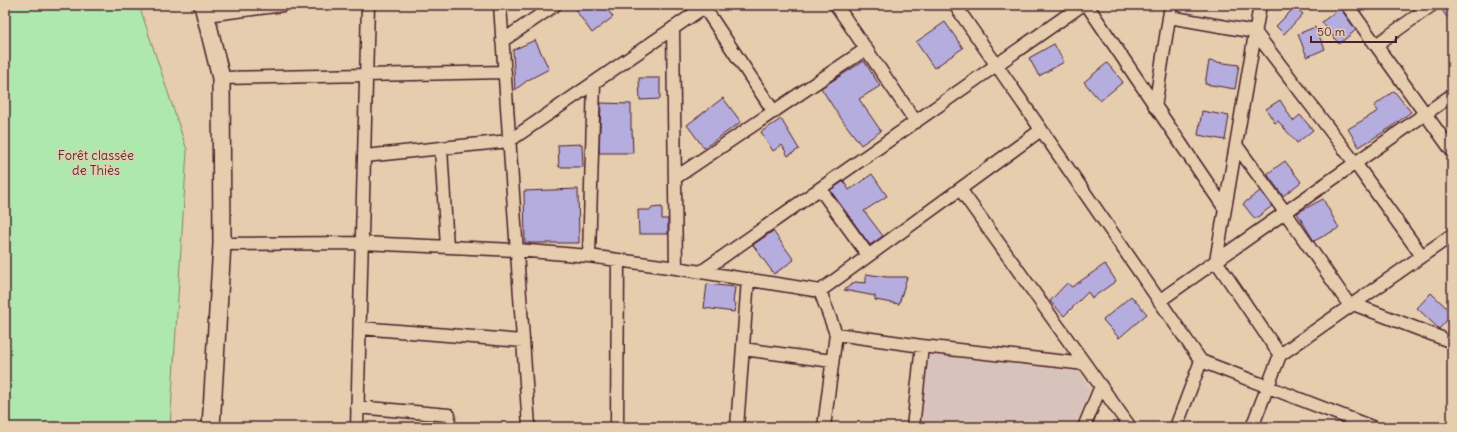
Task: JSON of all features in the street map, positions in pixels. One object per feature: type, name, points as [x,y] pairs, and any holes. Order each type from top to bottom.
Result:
[{"type":"main road","points":[[204,10],[221,78],[222,244],[211,427]]},
{"type":"street","points":[[204,10],[283,5]]},
{"type":"street","points":[[357,427],[368,5]]},
{"type":"street","points":[[500,5],[529,427]]},
{"type":"street","points":[[502,40],[555,5]]},
{"type":"street","points":[[836,5],[916,122]]},
{"type":"street","points":[[955,5],[1201,361],[1372,427]]},
{"type":"street","points":[[701,272],[1082,5]]},
{"type":"street","points":[[1087,5],[1225,208]]},
{"type":"street","points":[[1260,5],[1216,261],[1280,355]]},
{"type":"street","points":[[1347,5],[1452,151]]},
{"type":"street","points":[[1376,45],[1432,5]]},
{"type":"street","points":[[364,156],[509,141],[705,6],[774,112]]},
{"type":"street","points":[[1155,107],[1170,11],[1255,32],[1355,163],[1422,256]]},
{"type":"street","points":[[673,28],[676,268]]},
{"type":"street","points":[[675,178],[866,49]]},
{"type":"street","points":[[221,78],[505,72]]},
{"type":"street","points":[[589,256],[594,83]]},
{"type":"street","points":[[1160,301],[1452,95]]},
{"type":"street","points":[[222,244],[362,242],[517,250],[589,256],[820,291],[1041,130]]},
{"type":"street","points":[[1236,146],[1352,305],[1452,342]]},
{"type":"street","points":[[441,148],[447,247]]},
{"type":"street","points":[[820,189],[868,256]]},
{"type":"street","points":[[960,189],[1130,427]]},
{"type":"street","points":[[1252,427],[1280,355],[1452,234]]},
{"type":"street","points":[[617,427],[618,260]]},
{"type":"street","points":[[736,427],[748,280]]},
{"type":"street","points":[[820,291],[836,334],[824,427]]},
{"type":"street","points":[[360,328],[523,341]]},
{"type":"street","points":[[836,334],[922,346],[1085,364]]},
{"type":"street","points":[[912,427],[922,346]]},
{"type":"street","points":[[743,349],[832,361]]},
{"type":"street","points":[[1176,427],[1201,361]]},
{"type":"street","points":[[1084,427],[1101,386]]},
{"type":"street","points":[[357,407],[449,415],[448,427]]},
{"type":"shaded area","points":[[927,354],[1080,372],[1090,390],[1075,427],[919,427]]},
{"type":"green space","name":"Forêt classée de Thiès","points":[[5,5],[139,5],[187,150],[170,427],[5,427]]},
{"type":"building","points":[[572,5],[604,5],[613,17],[592,33]]},
{"type":"building","points":[[1452,5],[1452,24],[1439,6]]},
{"type":"building","points":[[1295,7],[1303,14],[1284,34],[1276,26]]},
{"type":"building","points":[[1340,8],[1356,30],[1339,44],[1322,22]]},
{"type":"building","points":[[945,22],[963,48],[934,68],[916,42]]},
{"type":"building","points":[[1315,27],[1325,49],[1307,57],[1298,34]]},
{"type":"building","points":[[535,40],[549,69],[528,80],[515,90],[513,50]]},
{"type":"building","points":[[1054,44],[1064,62],[1039,76],[1029,58]]},
{"type":"building","points":[[864,61],[880,86],[859,99],[881,131],[861,145],[837,113],[821,88]]},
{"type":"building","points":[[1209,61],[1239,65],[1235,89],[1205,84]]},
{"type":"building","points":[[1107,63],[1123,82],[1100,101],[1084,82]]},
{"type":"building","points":[[639,78],[660,78],[660,99],[640,100]]},
{"type":"building","points":[[1394,91],[1411,112],[1390,128],[1359,147],[1348,129],[1378,111],[1374,106]]},
{"type":"building","points":[[723,98],[741,122],[704,148],[687,125]]},
{"type":"building","points":[[1280,100],[1293,121],[1300,115],[1313,130],[1297,143],[1278,121],[1275,123],[1266,109]]},
{"type":"building","points":[[601,103],[631,104],[633,153],[599,153]]},
{"type":"building","points":[[1202,111],[1229,116],[1225,140],[1198,135]]},
{"type":"building","points":[[781,119],[799,149],[788,156],[782,145],[773,151],[761,132]]},
{"type":"building","points":[[582,144],[583,167],[559,167],[558,145]]},
{"type":"building","points":[[1285,161],[1301,182],[1283,196],[1267,174]]},
{"type":"building","points":[[872,174],[887,196],[864,211],[883,236],[870,245],[830,190],[844,181],[849,190]]},
{"type":"building","points":[[578,189],[579,243],[525,243],[524,191]]},
{"type":"building","points":[[1260,191],[1272,206],[1255,219],[1243,204]]},
{"type":"building","points":[[1323,199],[1339,228],[1314,241],[1297,213]]},
{"type":"building","points":[[662,207],[662,219],[668,219],[668,234],[639,234],[638,210],[651,210],[651,208]]},
{"type":"building","points":[[773,231],[794,260],[774,274],[753,245]]},
{"type":"building","points":[[1105,264],[1116,281],[1092,298],[1088,292],[1064,316],[1050,301],[1067,283],[1072,287]]},
{"type":"building","points":[[866,274],[887,277],[907,277],[899,304],[875,300],[875,296],[844,290],[855,282],[866,283]]},
{"type":"building","points":[[707,284],[735,287],[733,303],[736,303],[734,312],[704,308]]},
{"type":"building","points":[[1431,293],[1452,313],[1452,315],[1439,329],[1417,308]]},
{"type":"building","points":[[1131,296],[1147,314],[1119,338],[1103,320]]}]
